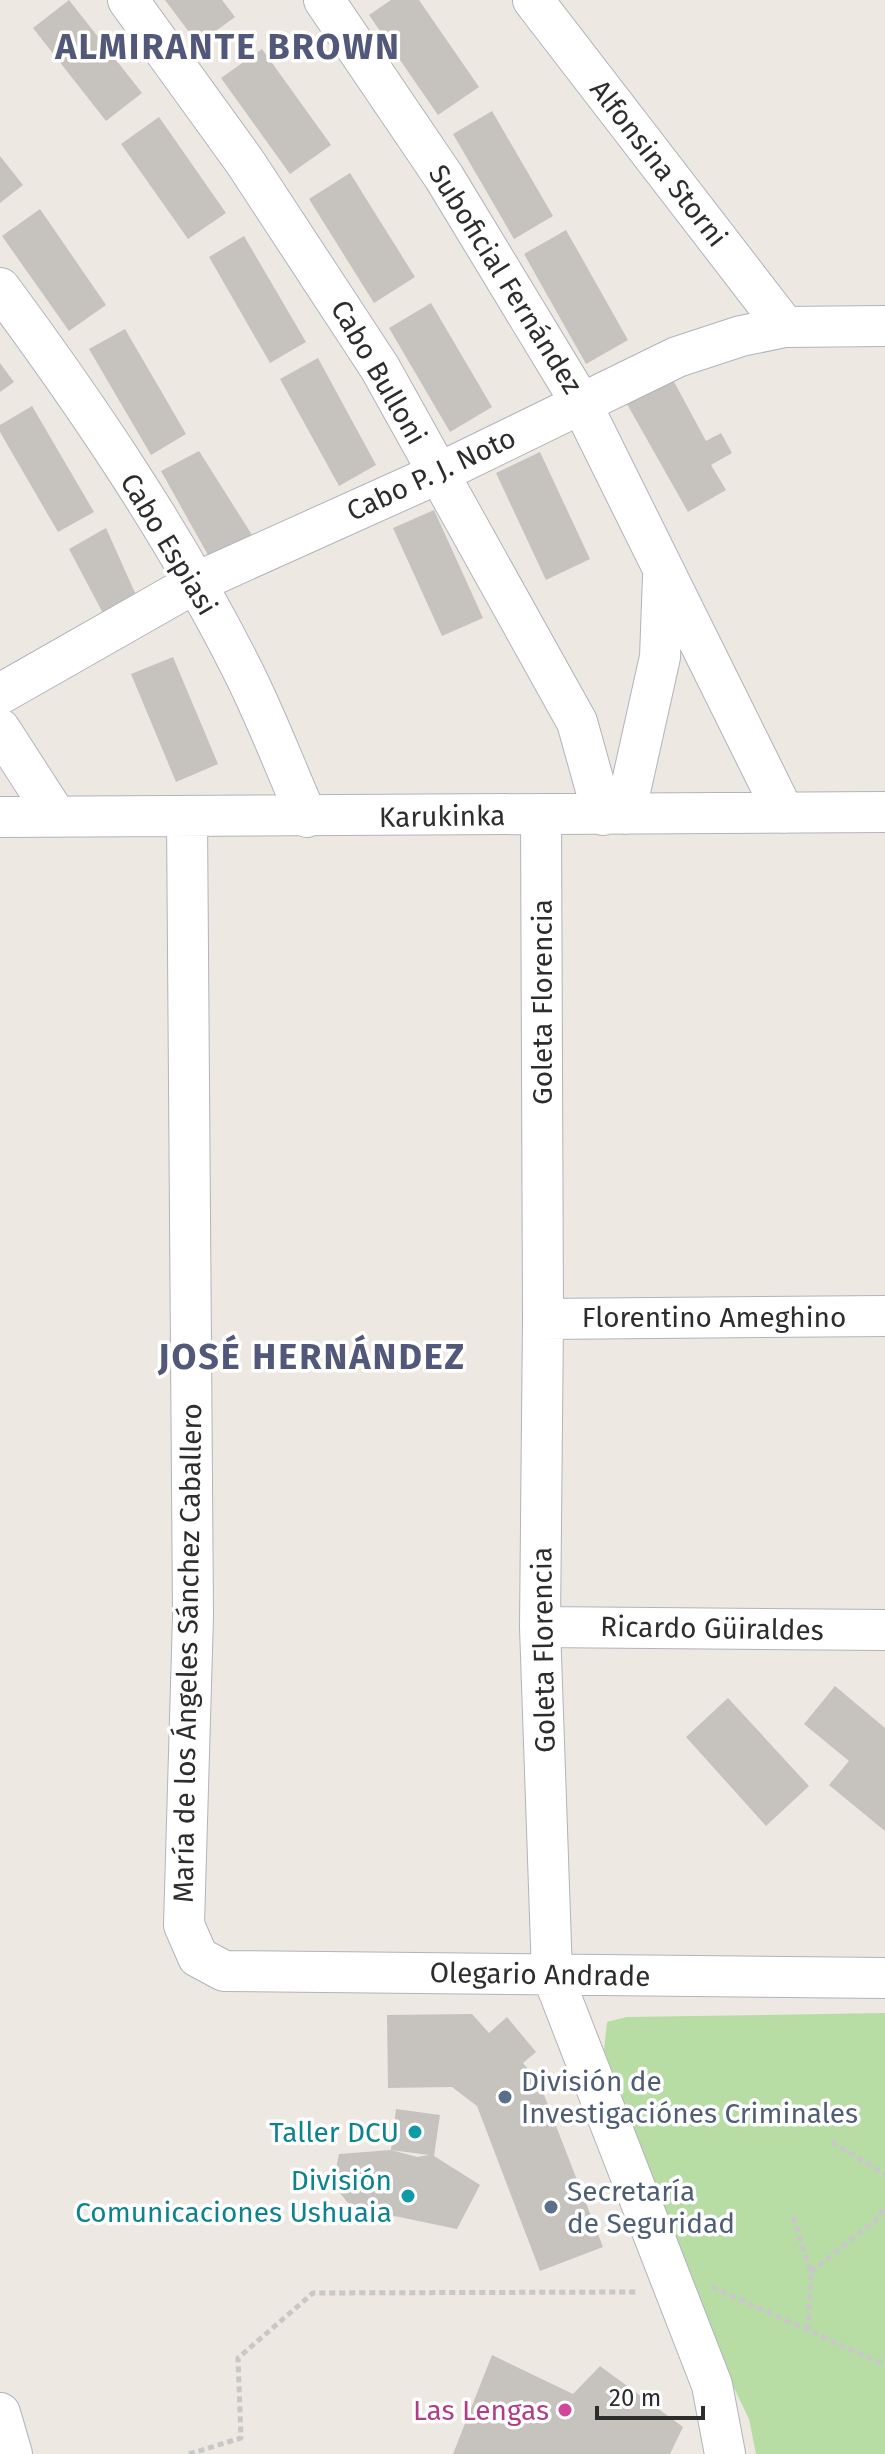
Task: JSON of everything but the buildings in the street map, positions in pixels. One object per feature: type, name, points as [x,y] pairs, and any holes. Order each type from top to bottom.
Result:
[{"type":"street","name":"Cabo Bulloni","points":[[128,0],[323,276],[380,368],[577,722],[614,814]]},
{"type":"street","name":"Suboficial Fernández","points":[[324,0],[444,177],[581,403],[784,813]]},
{"type":"street","name":"Alfonsina Storni","points":[[533,0],[785,327]]},
{"type":"street","name":"Cabo Espiasi","points":[[0,288],[102,437],[195,583],[242,668],[307,817]]},
{"type":"street","name":"Cabo P. J. Noto","points":[[0,694],[195,583],[437,474],[677,357],[741,336],[785,327],[885,326]]},
{"type":"street","name":"Suboficial Fernández","points":[[614,814],[660,657],[663,573]]},
{"type":"street","points":[[0,729],[56,816]]},
{"type":"street","name":"Karukinka","points":[[0,817],[885,812]]},
{"type":"street","name":"Goleta Florencia","points":[[541,815],[543,1319],[540,1627],[552,1974],[673,2292],[712,2385],[725,2454]]},
{"type":"street","name":"María de los Ángeles Sánchez Caballero","points":[[187,818],[193,1616],[184,1925],[198,1957]]},
{"type":"street","name":"Florentino Ameghino","points":[[543,1319],[885,1316]]},
{"type":"street","name":"Ricardo Güiraldes","points":[[540,1627],[885,1630]]},
{"type":"street","name":"Olegario Andrade","points":[[198,1957],[224,1971],[885,1978]]},
{"type":"street","points":[[0,2413],[12,2454]]},
{"type":"path","points":[[832,2142],[885,2174]]},
{"type":"path","points":[[811,2272],[879,2217],[885,2206]]},
{"type":"path","points":[[793,2217],[811,2272],[808,2329]]},
{"type":"path","points":[[189,2454],[241,2438],[238,2358],[313,2293],[673,2292],[716,2286],[885,2365]]},
{"type":"green space","points":[[885,2013],[885,2454],[756,2454],[749,2419],[723,2365],[604,2050],[607,2022],[627,2017]]},
{"type":"place","name":"División de Investigaciónes Criminales","points":[[505,2097]]},
{"type":"place","name":"Taller DCU","points":[[415,2132]]},
{"type":"place","name":"División Comunicaciones Ushuaia","points":[[408,2196]]},
{"type":"place","name":"Secretaría de Seguridad","points":[[551,2207]]},
{"type":"place","name":"Las Lengas","points":[[565,2410]]},
{"type":"district","name":"ALMIRANTE BROWN","points":[[228,46]]},
{"type":"district","name":"JOSÉ HERNÁNDEZ","points":[[312,1356]]}]
